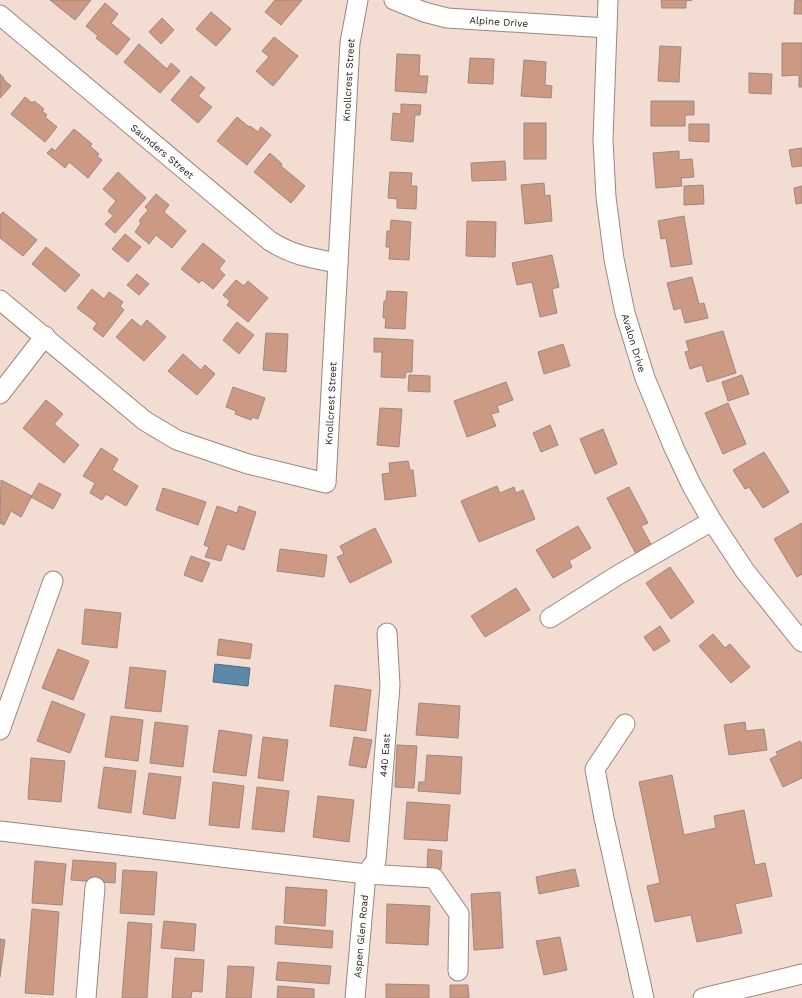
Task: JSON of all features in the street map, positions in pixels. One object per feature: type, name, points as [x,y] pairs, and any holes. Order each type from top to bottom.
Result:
[{"type":"street","name":"Knollcrest Street","points":[[44,336],[145,421],[177,440],[248,464],[326,483],[350,43],[358,0]]},
{"type":"street","name":"Alpine Drive","points":[[394,0],[406,6],[447,18],[607,28]]},
{"type":"street","name":"Avalon Drive","points":[[608,0],[603,140],[606,197],[614,259],[625,313],[648,385],[674,448],[692,486],[712,521],[745,571],[802,642]]},
{"type":"street","name":"Saunders Street","points":[[0,15],[270,241],[294,254],[307,258],[338,263]]},
{"type":"street","points":[[0,300],[44,336],[0,394]]},
{"type":"street","points":[[550,618],[618,575],[712,521]]},
{"type":"street","points":[[0,730],[53,581]]},
{"type":"street","name":"440 East","points":[[366,874],[376,861],[390,685],[387,633]]},
{"type":"street","points":[[625,724],[595,769],[604,818],[644,998]]},
{"type":"street","points":[[0,830],[366,874],[434,878],[460,914],[458,971]]},
{"type":"street","name":"Aspen Glen Road","points":[[355,998],[366,874]]},
{"type":"street","points":[[86,998],[95,887]]},
{"type":"street","points":[[702,998],[802,974]]},
{"type":"water","points":[[215,664],[250,668],[248,686],[213,682]]},
{"type":"building","points":[[50,0],[91,0],[75,20]]},
{"type":"building","points":[[275,0],[302,0],[281,25],[265,12]]},
{"type":"building","points":[[661,0],[692,0],[686,1],[686,8],[662,8]]},
{"type":"building","points":[[795,0],[802,0],[802,14],[794,14]]},
{"type":"building","points":[[105,3],[118,14],[111,23],[130,39],[117,55],[96,38],[98,36],[86,26]]},
{"type":"building","points":[[211,12],[231,29],[216,46],[196,29]]},
{"type":"building","points":[[162,18],[174,30],[161,44],[149,32]]},
{"type":"building","points":[[274,37],[298,56],[273,86],[256,71],[269,57],[262,51]]},
{"type":"building","points":[[782,43],[802,43],[802,87],[799,87],[799,75],[782,76]]},
{"type":"building","points":[[139,44],[167,69],[171,63],[180,71],[160,93],[124,62]]},
{"type":"building","points":[[660,46],[681,47],[679,82],[658,81]]},
{"type":"building","points":[[397,54],[420,55],[419,76],[428,76],[426,93],[395,91]]},
{"type":"building","points":[[470,58],[494,59],[493,84],[468,83]]},
{"type":"building","points":[[524,60],[546,62],[545,85],[552,86],[551,98],[521,96]]},
{"type":"building","points":[[749,73],[772,74],[771,94],[749,93]]},
{"type":"building","points":[[0,74],[11,86],[0,98]]},
{"type":"building","points":[[191,76],[205,88],[198,96],[212,107],[198,123],[171,100]]},
{"type":"building","points":[[25,97],[32,103],[34,101],[44,109],[42,111],[47,115],[45,117],[57,127],[45,142],[11,114]]},
{"type":"building","points":[[651,101],[694,101],[694,115],[685,115],[685,126],[651,126]]},
{"type":"building","points":[[401,104],[421,105],[420,115],[415,115],[413,142],[391,140],[393,113],[401,114]]},
{"type":"building","points":[[237,117],[258,132],[261,127],[271,135],[247,165],[217,141]]},
{"type":"building","points":[[524,123],[546,123],[546,159],[524,159]]},
{"type":"building","points":[[689,124],[709,124],[709,142],[689,141]]},
{"type":"building","points":[[74,129],[92,144],[90,146],[99,154],[97,156],[102,160],[88,178],[69,162],[65,168],[47,153],[52,148],[55,151]]},
{"type":"building","points":[[802,148],[802,166],[792,167],[789,150]]},
{"type":"building","points":[[679,151],[679,160],[692,159],[694,177],[681,178],[682,186],[656,188],[653,153]]},
{"type":"building","points":[[270,153],[282,164],[281,166],[305,186],[291,203],[254,172]]},
{"type":"building","points":[[505,161],[506,180],[472,181],[471,163]]},
{"type":"building","points":[[118,172],[146,198],[115,233],[105,224],[113,216],[108,211],[116,201],[103,189]]},
{"type":"building","points":[[390,172],[412,173],[411,186],[417,186],[416,209],[397,208],[397,199],[388,198]]},
{"type":"building","points":[[544,183],[545,196],[550,195],[552,221],[525,224],[521,185]]},
{"type":"building","points":[[703,185],[704,204],[684,205],[684,186]]},
{"type":"building","points":[[802,186],[802,203],[796,204],[794,188]]},
{"type":"building","points":[[156,194],[169,205],[164,212],[186,231],[172,248],[156,235],[149,244],[135,232],[141,223],[139,221],[148,210],[145,207]]},
{"type":"building","points":[[3,212],[37,240],[23,256],[0,238],[0,215]]},
{"type":"building","points":[[684,216],[692,264],[671,267],[666,238],[661,239],[658,221]]},
{"type":"building","points":[[391,220],[411,222],[409,260],[389,259],[390,247],[386,247],[387,231],[390,231]]},
{"type":"building","points":[[467,221],[496,222],[495,257],[466,256]]},
{"type":"building","points":[[125,234],[141,247],[128,262],[112,249]]},
{"type":"building","points":[[203,243],[225,261],[219,269],[225,275],[213,289],[202,280],[199,283],[181,269]]},
{"type":"building","points":[[46,247],[80,275],[65,292],[32,264]]},
{"type":"building","points":[[552,255],[559,287],[552,289],[557,313],[540,317],[532,282],[517,285],[512,263]]},
{"type":"building","points":[[137,274],[149,284],[139,295],[127,285]]},
{"type":"building","points":[[692,277],[699,304],[704,303],[708,318],[685,323],[681,308],[674,310],[667,283]]},
{"type":"building","points":[[236,280],[244,286],[248,281],[268,298],[248,322],[227,305],[230,301],[223,295]]},
{"type":"building","points":[[92,289],[104,299],[109,292],[123,302],[120,306],[124,310],[103,337],[93,329],[97,323],[77,308]]},
{"type":"building","points":[[387,291],[407,292],[405,329],[385,328],[386,318],[383,318],[384,301],[386,301]]},
{"type":"building","points":[[132,319],[141,327],[147,320],[166,337],[144,361],[116,337]]},
{"type":"building","points":[[237,322],[254,335],[239,354],[223,340]]},
{"type":"building","points":[[723,331],[736,373],[707,382],[702,365],[690,369],[685,352],[689,351],[686,341]]},
{"type":"building","points":[[266,333],[288,334],[286,372],[263,370]]},
{"type":"building","points":[[374,338],[413,340],[412,372],[406,372],[405,378],[381,377],[382,352],[374,352]]},
{"type":"building","points":[[563,344],[570,366],[544,374],[538,352]]},
{"type":"building","points":[[183,354],[201,370],[205,365],[215,374],[197,395],[168,371]]},
{"type":"building","points":[[409,375],[430,376],[430,392],[408,391]]},
{"type":"building","points":[[742,375],[749,394],[728,401],[722,382]]},
{"type":"building","points":[[506,382],[513,400],[497,406],[499,412],[491,414],[496,426],[467,437],[454,401]]},
{"type":"building","points":[[233,387],[265,398],[258,419],[252,417],[251,420],[235,414],[236,411],[226,407]]},
{"type":"building","points":[[46,400],[63,414],[54,424],[79,445],[64,463],[23,428]]},
{"type":"building","points":[[728,403],[746,444],[723,454],[705,413]]},
{"type":"building","points":[[380,408],[402,409],[399,447],[377,445]]},
{"type":"building","points":[[550,425],[558,445],[541,452],[533,433]]},
{"type":"building","points":[[603,429],[617,464],[595,474],[580,439]]},
{"type":"building","points":[[101,448],[118,459],[112,470],[138,486],[126,506],[106,494],[102,500],[90,493],[95,483],[83,476]]},
{"type":"building","points":[[764,452],[789,492],[763,508],[749,487],[745,489],[733,470]]},
{"type":"building","points":[[408,461],[410,470],[413,470],[416,496],[385,500],[382,474],[390,473],[389,463]]},
{"type":"building","points":[[1,480],[32,496],[21,517],[11,511],[4,525],[0,523]]},
{"type":"building","points":[[39,483],[61,494],[53,509],[31,497]]},
{"type":"building","points":[[497,486],[500,493],[514,487],[516,493],[523,490],[535,519],[479,542],[461,501]]},
{"type":"building","points":[[629,487],[648,523],[641,526],[653,548],[637,556],[607,498]]},
{"type":"building","points":[[163,488],[206,502],[198,525],[156,510]]},
{"type":"building","points":[[217,506],[237,513],[239,506],[256,512],[244,550],[227,544],[221,561],[205,557],[209,547],[204,545]]},
{"type":"building","points":[[802,523],[802,574],[797,577],[774,539]]},
{"type":"building","points":[[578,526],[591,548],[569,561],[572,567],[553,578],[536,550]]},
{"type":"building","points":[[375,528],[392,562],[350,583],[337,557],[344,554],[340,546]]},
{"type":"building","points":[[280,549],[327,555],[324,577],[277,571]]},
{"type":"building","points":[[191,556],[210,563],[202,582],[184,575]]},
{"type":"building","points":[[670,567],[694,602],[671,619],[646,583]]},
{"type":"building","points":[[516,588],[530,610],[485,637],[471,616]]},
{"type":"building","points":[[85,609],[121,613],[117,648],[82,644]]},
{"type":"building","points":[[660,626],[670,641],[654,651],[644,637]]},
{"type":"building","points":[[713,634],[725,648],[730,644],[750,667],[731,683],[699,646]]},
{"type":"building","points":[[219,639],[252,644],[250,659],[217,655]]},
{"type":"building","points":[[58,649],[89,661],[73,700],[42,688]]},
{"type":"building","points":[[130,667],[166,671],[161,712],[125,708]]},
{"type":"building","points":[[335,685],[371,690],[366,731],[330,726]]},
{"type":"building","points":[[52,701],[85,714],[70,753],[37,741]]},
{"type":"building","points":[[419,703],[460,706],[458,738],[416,735]]},
{"type":"building","points":[[111,716],[143,720],[138,761],[105,757]]},
{"type":"building","points":[[155,722],[188,726],[183,767],[150,763]]},
{"type":"building","points":[[745,722],[746,731],[764,729],[767,750],[729,755],[724,725]]},
{"type":"building","points":[[219,730],[252,735],[246,776],[213,772]]},
{"type":"building","points":[[263,737],[288,740],[283,781],[258,778]]},
{"type":"building","points":[[354,737],[372,740],[366,768],[349,765]]},
{"type":"building","points":[[800,741],[802,745],[802,778],[783,787],[770,759],[778,755],[776,752]]},
{"type":"building","points":[[397,745],[417,746],[414,788],[395,787]]},
{"type":"building","points":[[427,755],[462,757],[460,794],[418,791],[419,782],[425,782]]},
{"type":"building","points":[[31,758],[65,761],[61,802],[28,799]]},
{"type":"building","points":[[104,767],[136,771],[131,813],[98,808]]},
{"type":"building","points":[[149,773],[181,777],[175,819],[143,814]]},
{"type":"building","points":[[672,775],[684,835],[716,828],[714,816],[744,810],[755,865],[765,863],[772,896],[735,904],[742,933],[697,942],[691,915],[655,922],[647,886],[660,883],[639,782]]},
{"type":"building","points":[[213,782],[244,786],[239,828],[209,825]]},
{"type":"building","points":[[257,787],[289,791],[284,832],[252,829]]},
{"type":"building","points":[[318,796],[354,800],[349,842],[313,837]]},
{"type":"building","points":[[407,802],[450,805],[447,841],[404,839]]},
{"type":"building","points":[[428,849],[442,851],[441,869],[427,867]]},
{"type":"building","points":[[73,860],[116,863],[115,883],[71,880]]},
{"type":"building","points":[[35,861],[66,864],[62,905],[32,903]]},
{"type":"building","points":[[575,869],[579,886],[539,894],[536,877]]},
{"type":"building","points":[[123,870],[157,872],[154,915],[120,913]]},
{"type":"building","points":[[286,887],[327,890],[325,926],[284,923]]},
{"type":"building","points":[[500,892],[503,948],[474,950],[471,894]]},
{"type":"building","points":[[387,904],[430,906],[428,945],[386,943]]},
{"type":"building","points":[[32,909],[59,912],[53,995],[25,993]]},
{"type":"building","points":[[164,921],[196,924],[194,951],[161,948]]},
{"type":"building","points":[[128,922],[152,924],[147,998],[122,998]]},
{"type":"building","points":[[276,926],[333,931],[332,948],[275,944]]},
{"type":"building","points":[[560,937],[567,970],[544,975],[536,941]]},
{"type":"building","points":[[0,939],[5,940],[0,977]]},
{"type":"building","points":[[175,958],[204,960],[202,992],[192,991],[191,998],[172,998]]},
{"type":"building","points":[[278,962],[331,966],[329,984],[276,980]]},
{"type":"building","points":[[228,966],[254,967],[251,998],[226,998]]},
{"type":"building","points":[[386,984],[429,985],[429,998],[386,998]]},
{"type":"building","points":[[450,985],[468,985],[469,998],[450,998]]},
{"type":"building","points":[[278,986],[314,989],[314,998],[277,998]]}]
